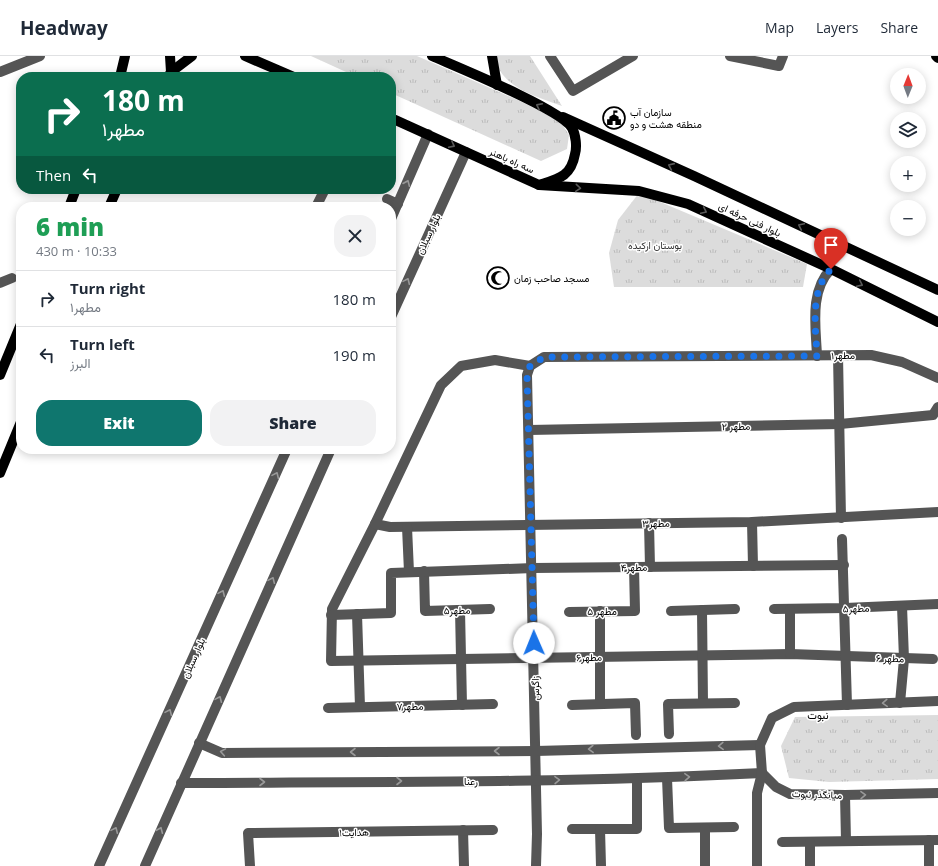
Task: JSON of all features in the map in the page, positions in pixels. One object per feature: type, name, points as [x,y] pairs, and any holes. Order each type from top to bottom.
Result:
[{"type":"main road","points":[[121,72],[125,56]]},
{"type":"main road","points":[[170,56],[170,72]]},
{"type":"main road","points":[[173,72],[192,56]]},
{"type":"main road","points":[[245,56],[282,72]]},
{"type":"main road","name":"سه راه باهنر","points":[[396,120],[539,185],[559,179],[571,169],[576,153],[575,136],[572,127],[563,117],[432,56]]},
{"type":"main road","points":[[492,56],[497,85]]},
{"type":"main road","name":"بلوار فنی حرفه ای","points":[[563,117],[694,176],[938,290]]},
{"type":"main road","name":"بلوار فنی حرفه ای","points":[[539,185],[639,191],[688,204],[831,269],[938,322]]},
{"type":"main road","points":[[0,375],[16,336]]},
{"type":"main road","points":[[0,473],[16,434]]},
{"type":"street","points":[[0,72],[40,56]]},
{"type":"street","points":[[550,56],[573,91],[633,56]]},
{"type":"street","points":[[730,56],[779,66],[783,56]]},
{"type":"street","points":[[396,208],[428,134]]},
{"type":"street","name":"بلوار سبلان","points":[[396,306],[466,152]]},
{"type":"street","points":[[387,199],[394,202]]},
{"type":"street","points":[[817,356],[816,313],[818,289],[823,277],[831,269]]},
{"type":"street","points":[[0,283],[12,278]]},
{"type":"street","points":[[838,355],[842,518]]},
{"type":"street","name":"مطهر۱","points":[[530,366],[544,357],[871,355],[902,362],[938,378]]},
{"type":"street","points":[[360,707],[357,614],[331,615],[332,609],[375,524],[440,385],[462,366],[495,360],[530,366]]},
{"type":"street","name":"زاگرس","points":[[530,366],[527,374],[533,568],[536,866]]},
{"type":"street","name":"مطهر ۲","points":[[529,430],[840,424],[933,415],[938,407]]},
{"type":"street","name":"بلوار سبلان","points":[[99,866],[285,454]]},
{"type":"street","points":[[148,865],[181,783],[329,454]]},
{"type":"street","name":"مطهر۳","points":[[375,524],[390,527],[407,527],[752,522],[938,512]]},
{"type":"street","points":[[752,522],[753,566]]},
{"type":"street","points":[[649,523],[650,567]]},
{"type":"street","points":[[407,527],[409,572]]},
{"type":"street","points":[[842,539],[848,705]]},
{"type":"street","name":"مطهر۴","points":[[357,614],[391,613],[391,573],[533,568],[844,564]]},
{"type":"street","name":"مطهر ۵","points":[[569,612],[635,611],[634,567]]},
{"type":"street","name":"مطهر۵","points":[[424,571],[425,611],[490,610]]},
{"type":"street","name":"مطهر۵","points":[[774,609],[938,604]]},
{"type":"street","points":[[900,702],[904,659],[902,606]]},
{"type":"street","points":[[790,608],[790,654]]},
{"type":"street","points":[[671,611],[735,609]]},
{"type":"street","points":[[460,610],[462,705]]},
{"type":"street","points":[[702,610],[703,703]]},
{"type":"street","points":[[600,611],[600,703]]},
{"type":"street","name":"مطهر۶","points":[[331,615],[332,661],[790,654],[847,656]]},
{"type":"street","name":"مطهر ۶","points":[[847,656],[904,659],[933,658]]},
{"type":"street","points":[[757,866],[757,793],[762,773],[760,745],[772,718],[794,707],[938,701]]},
{"type":"street","points":[[572,704],[635,703],[636,735]]},
{"type":"street","points":[[669,734],[668,704],[735,703]]},
{"type":"street","name":"مطهر۷","points":[[328,708],[493,704]]},
{"type":"street","points":[[199,743],[222,753],[536,751],[760,745]]},
{"type":"street","name":"رعنا","points":[[181,783],[667,778],[762,773]]},
{"type":"street","name":"میانگذر نبوت","points":[[762,773],[776,788],[790,794],[938,794]]},
{"type":"street","points":[[572,829],[637,829],[636,778]]},
{"type":"street","points":[[667,778],[669,828],[734,827]]},
{"type":"street","points":[[845,795],[846,841]]},
{"type":"street","points":[[705,828],[705,866]]},
{"type":"street","points":[[600,829],[601,866]]},
{"type":"street","points":[[463,830],[464,866]]},
{"type":"street","name":"هدایت۱","points":[[250,866],[248,833],[493,830]]},
{"type":"street","points":[[782,842],[933,840],[929,866]]},
{"type":"street","points":[[810,842],[810,866]]},
{"type":"green space","points":[[311,56],[417,56],[520,101],[560,121],[569,135],[567,149],[541,161],[396,95],[396,72],[346,72]]},
{"type":"green space","points":[[494,56],[530,56],[562,106],[530,94],[511,83],[498,67]]},
{"type":"green space","name":"بوستان ارکیده","points":[[639,193],[807,264],[803,287],[614,287],[609,253],[618,220]]},
{"type":"green space","points":[[938,715],[938,779],[829,782],[789,778],[781,746],[795,717]]},
{"type":"place","name":"سازمان آب منطقه هشت و دو","points":[[614,118]]},
{"type":"place","name":"مسجد صاحب زمان","points":[[498,278]]},
{"type":"district","name":"نبوت","points":[[818,714]]},
{"type":"route","points":[[534,643],[527,374],[530,366],[544,357],[746,355],[817,356],[816,313],[818,289],[823,277],[831,269]]}]
